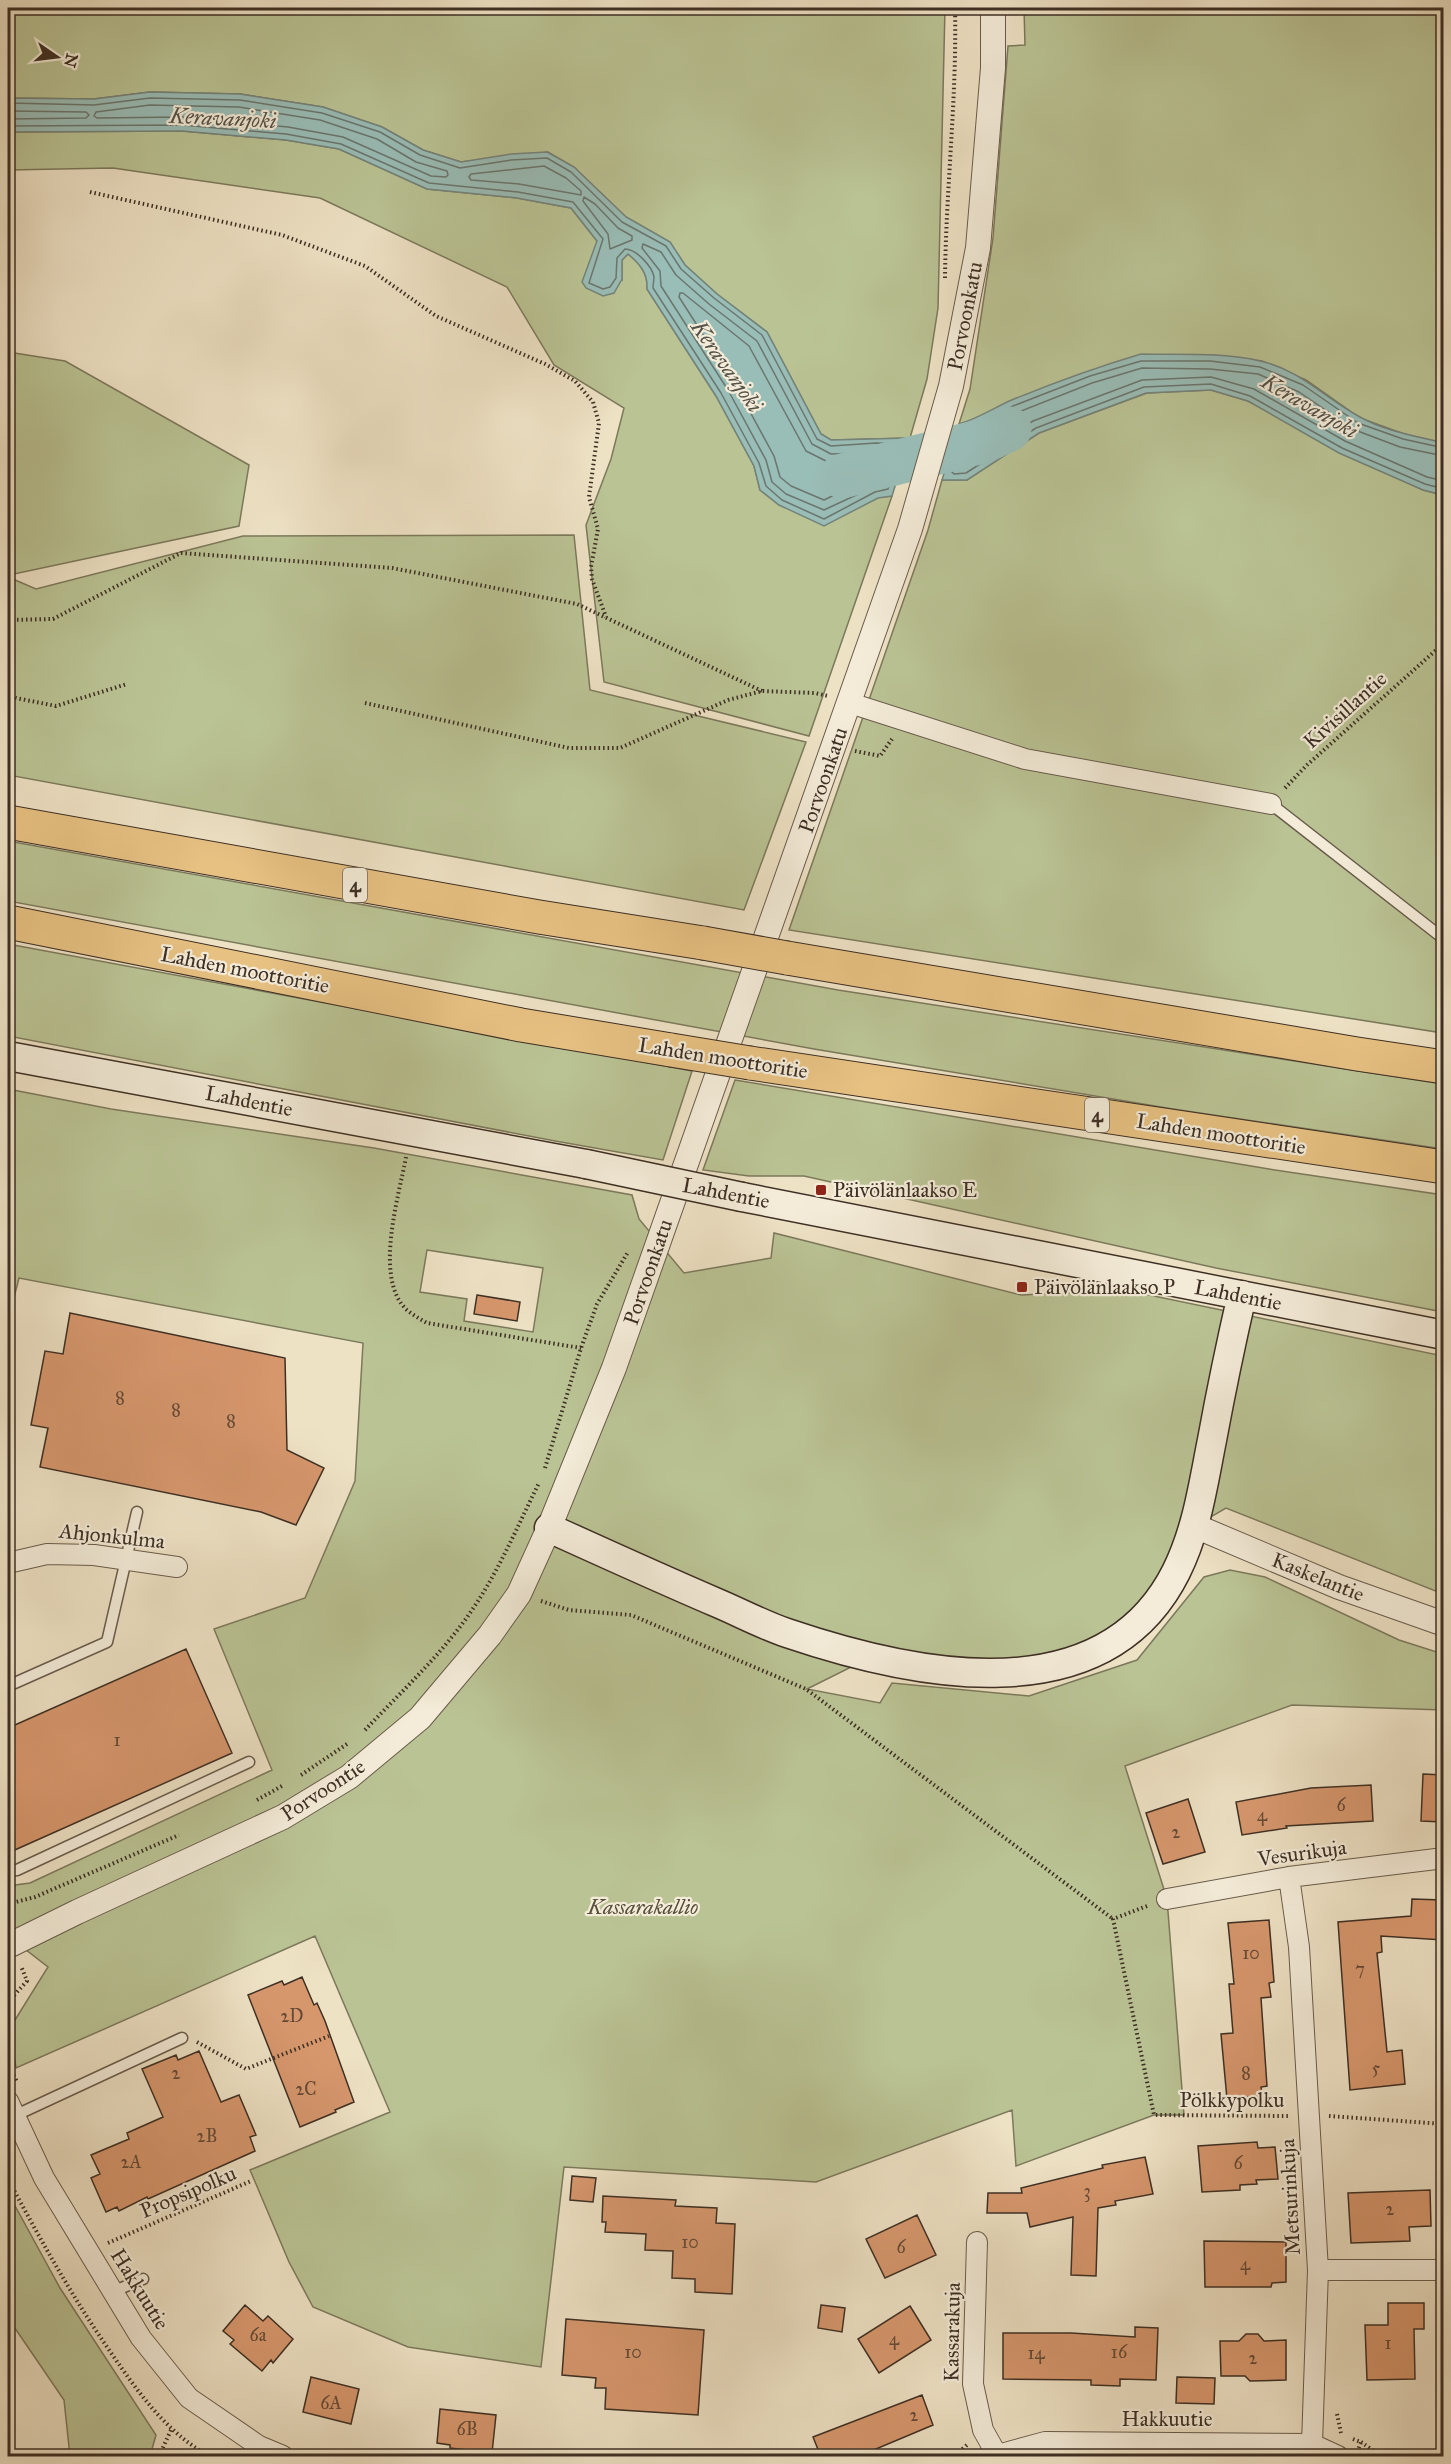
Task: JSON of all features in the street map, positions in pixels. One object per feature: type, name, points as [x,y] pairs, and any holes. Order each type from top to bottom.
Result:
[{"type":"highway","name":"4","points":[[8,822],[528,915],[1443,1067]]},
{"type":"highway","name":"Lahden moottoritie","points":[[8,922],[521,1025],[750,1063],[1443,1167]]},
{"type":"main road","name":"Lahdentie","points":[[8,1056],[586,1164],[742,1197],[1443,1335]]},
{"type":"main road","points":[[549,1528],[786,1633],[871,1657],[948,1672],[1011,1673],[1061,1665],[1108,1646],[1116,1640],[1148,1614],[1175,1573],[1195,1526],[1242,1295]]},
{"type":"street","name":"Porvoonkatu","points":[[549,1528],[614,1368],[910,529],[951,386],[978,248],[993,68],[993,8]]},
{"type":"street","points":[[850,704],[1025,759],[1271,804]]},
{"type":"street","name":"Kaskelantie","points":[[1195,1526],[1339,1587],[1443,1624]]},
{"type":"street","name":"Porvoontie","points":[[8,1947],[77,1912],[283,1817],[349,1776],[420,1718],[490,1635],[519,1594],[549,1528]]},
{"type":"street","name":"Ahjonkulma","points":[[8,1563],[46,1554],[94,1555],[177,1567]]},
{"type":"street","name":"Vesurikuja","points":[[1167,1899],[1289,1876],[1443,1858]]},
{"type":"street","name":"Metsurinkuja","points":[[1289,1876],[1299,1947],[1318,2270],[1312,2444]]},
{"type":"street","name":"Hakkuutie","points":[[11,2108],[44,2178],[141,2338],[189,2398],[259,2446],[283,2457]]},
{"type":"street","name":"Kassarakuja","points":[[977,2242],[973,2384],[983,2430],[996,2456]]},
{"type":"street","points":[[1318,2270],[1443,2270]]},
{"type":"street","name":"Hakkuutie","points":[[996,2456],[1045,2442],[1312,2444],[1338,2457]]},
{"type":"lane","points":[[1271,804],[1443,939]]},
{"type":"lane","points":[[8,1686],[107,1642],[137,1512]]},
{"type":"lane","points":[[8,1871],[17,1870],[249,1761]]},
{"type":"lane","points":[[11,2108],[182,2038]]},
{"type":"lane","points":[[112,2292],[142,2279]]},
{"type":"path","points":[[945,280],[956,40],[955,8]]},
{"type":"path","points":[[90,192],[282,236],[365,266],[436,316],[545,364],[575,381],[593,402],[599,423],[589,498],[598,529],[591,567],[592,579],[606,617]]},
{"type":"path","points":[[8,620],[53,619],[181,554],[392,568],[577,604],[762,691]]},
{"type":"path","name":"Kivisillantie","points":[[1271,804],[1307,765],[1443,643]]},
{"type":"path","points":[[8,692],[16,698],[56,706],[127,684]]},
{"type":"path","points":[[365,703],[568,748],[620,748],[728,700],[762,691],[815,693]]},
{"type":"path","points":[[835,746],[880,756],[905,721]]},
{"type":"path","points":[[411,1131],[390,1249],[392,1285],[406,1309],[427,1323],[581,1348]]},
{"type":"path","points":[[300,1776],[357,1738],[404,1690],[468,1615],[492,1579],[543,1475],[581,1348],[597,1304],[630,1247]]},
{"type":"path","points":[[492,1579],[519,1594],[569,1610],[631,1615],[806,1689],[1113,1919],[1167,1899]]},
{"type":"path","points":[[252,1802],[290,1782]]},
{"type":"path","points":[[8,1904],[35,1897],[189,1831]]},
{"type":"path","name":"Pölkkypolku","points":[[1113,1919],[1154,2115],[1310,2116],[1443,2124]]},
{"type":"path","points":[[182,2038],[200,2043],[246,2069],[329,2036]]},
{"type":"path","points":[[8,2179],[61,2276],[136,2389],[171,2430],[209,2457]]},
{"type":"path","name":"Propsipolku","points":[[104,2245],[251,2181]]},
{"type":"path","points":[[159,2457],[171,2430]]},
{"type":"path","points":[[1361,2442],[1381,2457]]},
{"type":"green space","points":[[8,8],[945,8],[938,308],[927,379],[910,438],[831,440],[821,434],[767,332],[717,294],[685,265],[670,242],[626,217],[574,167],[548,152],[461,162],[423,150],[382,127],[323,107],[240,94],[150,92],[94,99],[8,98]]},
{"type":"green space","points":[[1024,8],[1443,8],[1443,443],[1404,434],[1360,418],[1306,380],[1262,361],[1211,355],[1010,401],[977,419],[959,424],[970,389],[993,238],[1008,46],[1025,45]]},
{"type":"green space","points":[[182,131],[286,140],[339,149],[427,189],[517,198],[571,208],[597,241],[622,279],[622,260],[628,254],[642,269],[647,289],[716,396],[754,466],[760,490],[779,505],[892,496],[809,736],[604,682],[586,525],[611,459],[624,408],[554,365],[507,287],[320,198],[113,168],[8,170],[8,132]]},
{"type":"green space","points":[[8,352],[65,361],[249,465],[239,526],[14,574],[8,571]]},
{"type":"green space","points":[[1211,390],[1248,401],[1423,490],[1443,495],[1443,1033],[789,930],[928,530],[942,480],[967,480],[1039,433],[1147,393]]},
{"type":"green space","points":[[574,535],[590,690],[806,742],[744,910],[8,775],[8,577],[36,589],[243,536]]},
{"type":"green space","points":[[8,841],[838,990],[1443,1084],[1443,1149],[1173,1109],[814,1049],[8,901]]},
{"type":"green space","points":[[8,944],[692,1071],[663,1160],[555,1141],[8,1036]]},
{"type":"green space","points":[[735,1080],[1269,1169],[1443,1195],[1443,1312],[1216,1268],[804,1176],[749,1176],[703,1170]]},
{"type":"green space","name":"Kassarakallio","points":[[8,1089],[111,1109],[374,1148],[632,1195],[639,1219],[684,1273],[771,1258],[774,1233],[1021,1295],[1125,1290],[1443,1356],[1443,1594],[1226,1508],[1195,1526],[1148,1614],[1061,1665],[871,1657],[807,1689],[880,1703],[892,1683],[1029,1696],[1137,1660],[1204,1577],[1230,1570],[1265,1577],[1399,1640],[1443,1654],[1443,1710],[1292,1705],[1125,1766],[1167,1899],[1184,2115],[1154,2115],[1016,2166],[1012,2110],[816,2182],[564,2167],[541,2367],[408,2347],[313,2307],[289,2262],[250,2170],[390,2112],[315,1936],[16,2068],[10,2028],[48,1967],[8,1936],[8,1886],[30,1883],[272,1770],[214,1629],[305,1598],[355,1481],[363,1343],[19,1278],[8,1321]],"holes":[[[427,1250],[543,1268],[533,1332],[464,1321],[467,1299],[420,1292]]]},
{"type":"green space","points":[[8,2193],[60,2288],[156,2435],[150,2456],[70,2456],[64,2400],[8,2318]]},
{"type":"water","points":[[150,92],[240,94],[323,107],[382,127],[423,150],[461,162],[511,154],[547,152],[574,167],[626,217],[670,242],[685,265],[717,294],[767,332],[821,434],[831,440],[910,438],[892,496],[878,498],[824,526],[779,505],[760,490],[754,466],[716,396],[647,289],[645,274],[640,265],[628,254],[622,260],[622,279],[614,293],[603,296],[586,288],[582,282],[597,241],[571,208],[517,198],[427,189],[339,149],[286,140],[182,131],[8,132],[8,98],[94,99]]},
{"type":"water","points":[[1141,354],[1231,356],[1274,365],[1300,377],[1348,410],[1370,422],[1401,433],[1443,443],[1443,495],[1423,490],[1339,453],[1248,401],[1211,390],[1146,393],[1039,433],[967,480],[942,480],[959,424],[1045,387]]},
{"type":"building","points":[[477,1295],[520,1302],[517,1321],[474,1314]]},
{"type":"building","points":[[70,1313],[285,1358],[287,1450],[324,1468],[296,1525],[261,1512],[40,1467],[48,1428],[31,1425],[45,1351],[63,1354]]},
{"type":"building","points":[[186,1649],[232,1753],[8,1853],[8,1728]]},
{"type":"building","points":[[1423,1774],[1443,1775],[1443,1822],[1421,1821]]},
{"type":"building","points":[[1371,1785],[1373,1821],[1286,1826],[1287,1828],[1242,1835],[1236,1802],[1311,1788]]},
{"type":"building","points":[[1188,1799],[1205,1852],[1163,1864],[1146,1813]]},
{"type":"building","points":[[1412,1899],[1443,1900],[1443,1940],[1381,1936],[1382,1952],[1377,1953],[1387,2052],[1402,2050],[1405,2084],[1350,2090],[1338,1922],[1411,1916]]},
{"type":"building","points":[[1269,1920],[1274,1982],[1269,1983],[1271,1997],[1261,1998],[1267,2086],[1261,2087],[1262,2096],[1227,2099],[1221,2034],[1233,2033],[1229,1984],[1234,1984],[1228,1923]]},
{"type":"building","points":[[302,1977],[314,2005],[317,2003],[325,2021],[354,2102],[300,2127],[248,1995],[282,1981],[284,1985]]},
{"type":"building","points":[[199,2051],[221,2102],[239,2095],[256,2135],[250,2137],[255,2151],[119,2211],[117,2207],[106,2212],[91,2178],[100,2174],[91,2155],[129,2139],[127,2133],[163,2117],[142,2069],[176,2055],[178,2060]]},
{"type":"building","points":[[1257,2142],[1258,2148],[1275,2147],[1278,2179],[1256,2180],[1257,2184],[1240,2185],[1240,2190],[1202,2192],[1198,2146]]},
{"type":"building","points":[[1145,2157],[1153,2194],[1115,2201],[1116,2205],[1098,2208],[1096,2276],[1071,2275],[1073,2217],[1030,2227],[1027,2213],[987,2213],[988,2193],[1022,2193],[1021,2188],[1103,2168],[1102,2165]]},
{"type":"building","points":[[572,2176],[596,2178],[593,2202],[570,2200]]},
{"type":"building","points":[[1430,2190],[1431,2226],[1409,2227],[1410,2241],[1351,2243],[1348,2193]]},
{"type":"building","points":[[603,2196],[676,2200],[675,2206],[717,2208],[716,2223],[735,2224],[732,2294],[695,2292],[695,2279],[672,2278],[673,2251],[645,2250],[646,2234],[605,2232],[606,2222],[602,2222]]},
{"type":"building","points":[[917,2215],[936,2255],[885,2278],[866,2239]]},
{"type":"building","points":[[1204,2241],[1286,2242],[1286,2282],[1272,2283],[1271,2287],[1205,2287]]},
{"type":"building","points":[[1388,2303],[1424,2303],[1424,2329],[1414,2329],[1415,2379],[1367,2380],[1365,2325],[1388,2325]]},
{"type":"building","points":[[245,2305],[263,2321],[268,2316],[293,2339],[273,2363],[271,2360],[262,2371],[230,2344],[234,2340],[223,2331]]},
{"type":"building","points":[[821,2305],[845,2308],[842,2332],[818,2328]]},
{"type":"building","points":[[910,2306],[931,2340],[879,2373],[858,2339]]},
{"type":"building","points":[[566,2319],[704,2330],[698,2415],[605,2409],[606,2388],[595,2388],[596,2378],[562,2375]]},
{"type":"building","points":[[1135,2327],[1158,2328],[1156,2380],[1120,2379],[1120,2386],[1091,2385],[1091,2380],[1003,2379],[1003,2333],[1071,2333],[1135,2337]]},
{"type":"building","points":[[1246,2334],[1258,2334],[1264,2341],[1286,2340],[1286,2380],[1250,2381],[1245,2376],[1221,2376],[1220,2341],[1239,2341]]},
{"type":"building","points":[[311,2377],[359,2389],[351,2424],[303,2412]]},
{"type":"building","points":[[1177,2377],[1215,2378],[1214,2404],[1176,2403]]},
{"type":"building","points":[[922,2395],[933,2425],[857,2457],[821,2457],[813,2437]]},
{"type":"building","points":[[440,2409],[496,2415],[492,2453],[450,2448],[450,2445],[437,2443]]},
{"type":"waterway","name":"Keravanjoki","points":[[842,476],[983,441],[1009,429]]},
{"type":"place","name":"Päivölänlaakso E","points":[[821,1190]]},
{"type":"place","name":"Päivölänlaakso P","points":[[1022,1287]]}]
